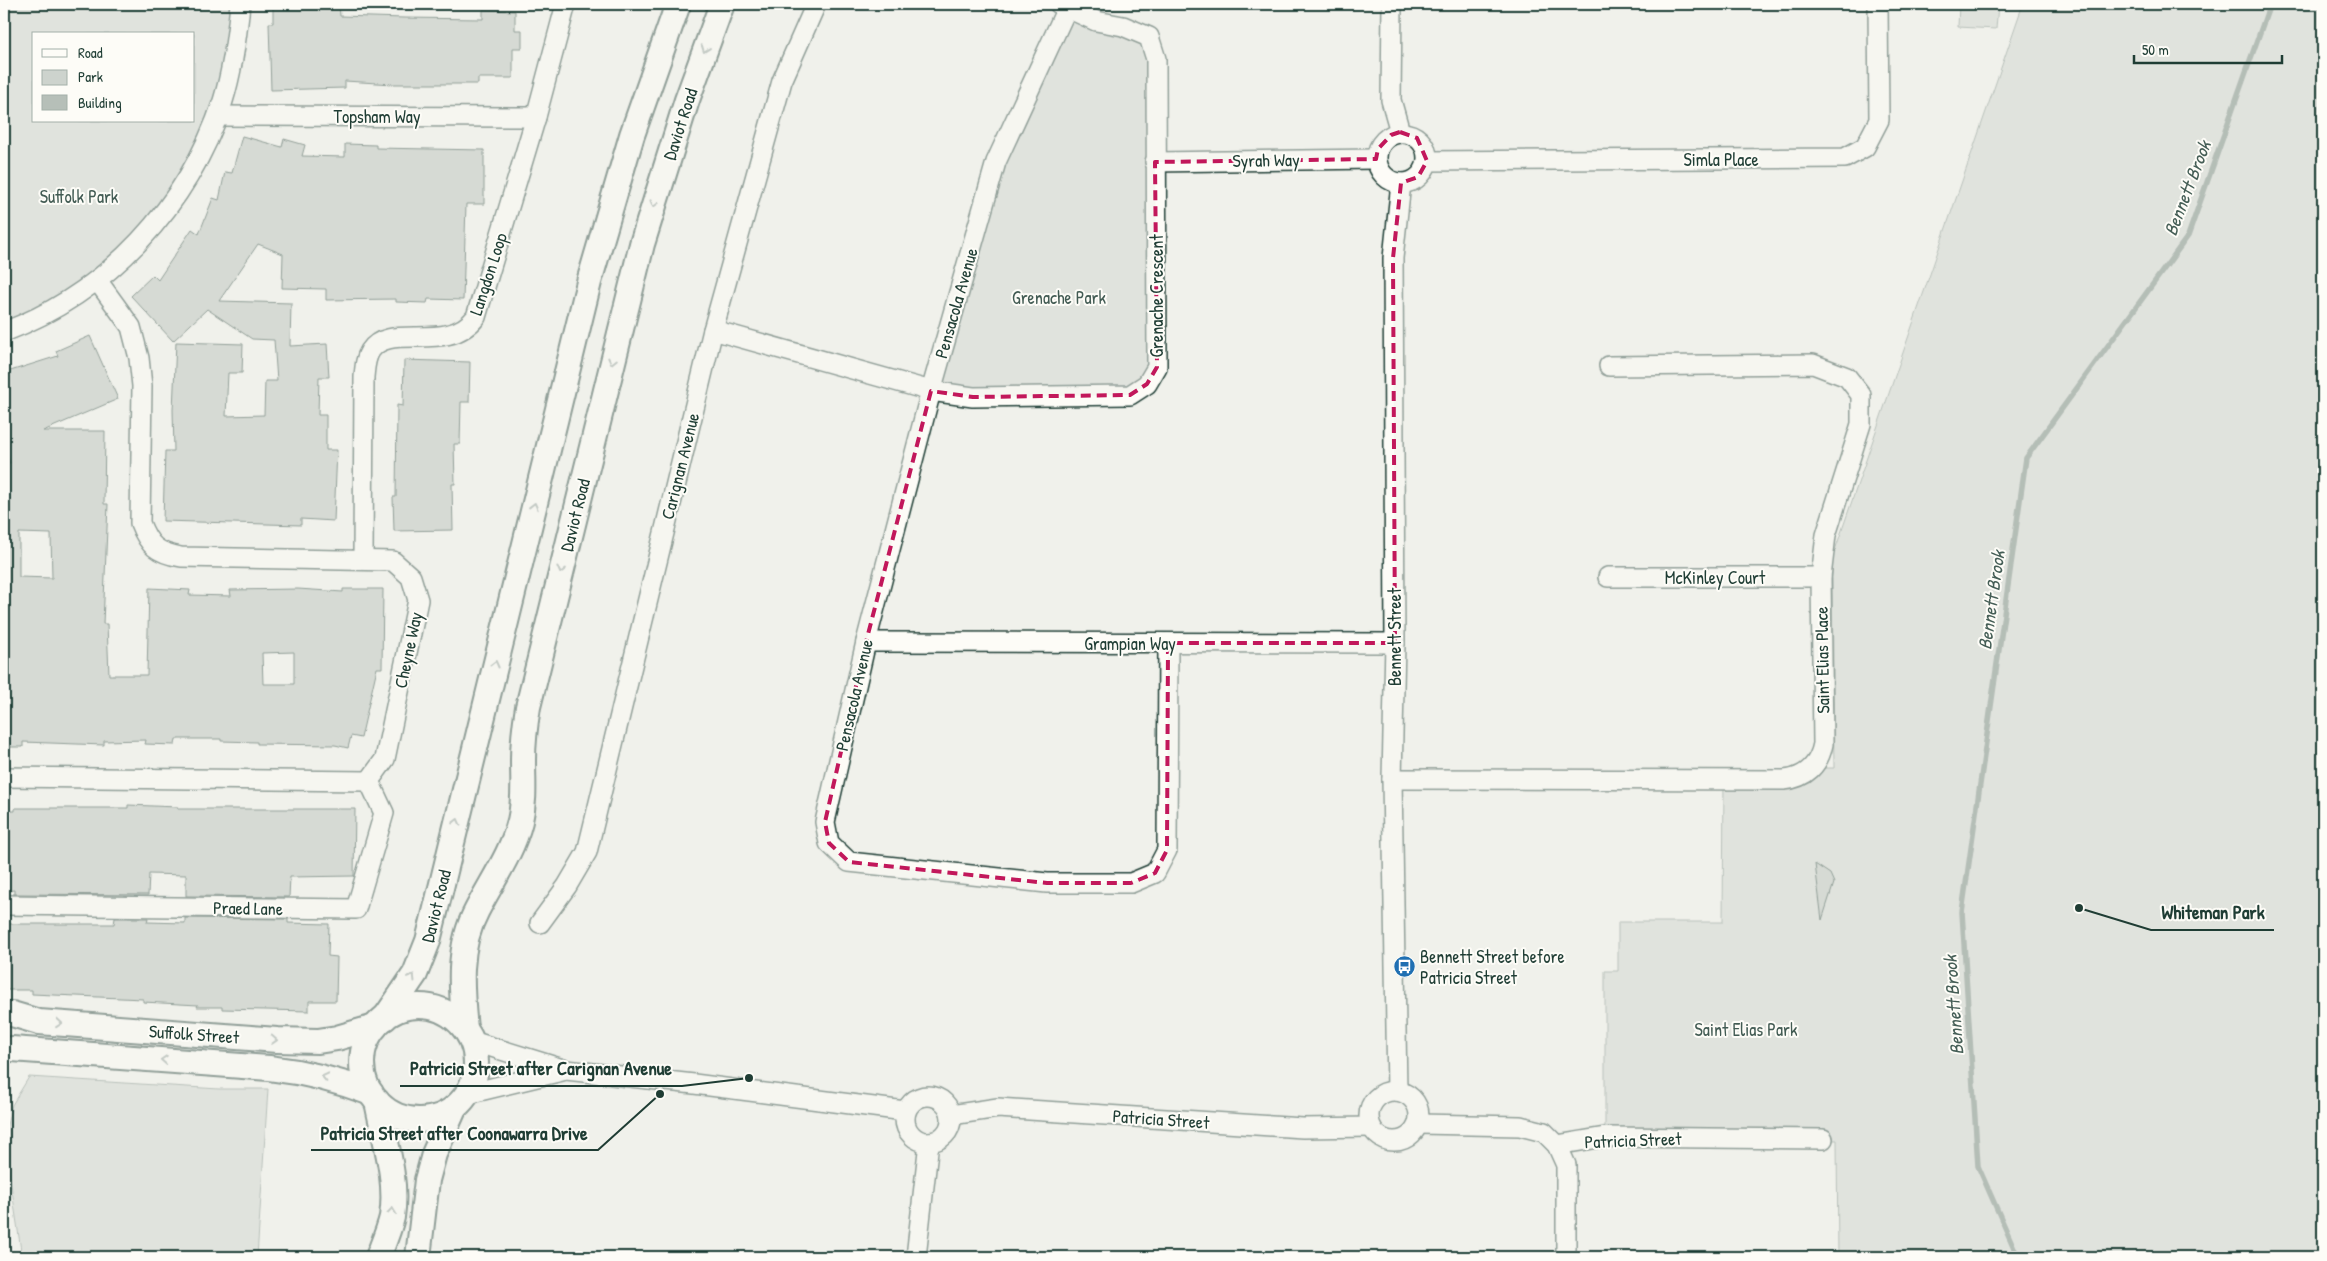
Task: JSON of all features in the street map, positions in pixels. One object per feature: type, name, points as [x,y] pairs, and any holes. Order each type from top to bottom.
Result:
[{"type":"street","points":[[4,332],[50,310],[97,280],[126,256],[153,227],[178,193],[193,168],[218,116],[231,70],[240,4]]},
{"type":"street","name":"Langdon Loop","points":[[364,559],[364,377],[366,360],[370,351],[377,344],[388,338],[426,338],[454,335],[468,327],[476,317],[536,117],[566,4]]},
{"type":"street","name":"Daviot Road","points":[[380,1022],[415,974],[428,941],[589,282],[632,135],[678,4]]},
{"type":"street","name":"Daviot Road","points":[[468,1035],[461,984],[465,946],[476,911],[506,858],[520,821],[523,801],[523,743],[528,707],[617,341],[666,163],[722,4]]},
{"type":"street","name":"Carignan Avenue","points":[[540,924],[568,886],[587,852],[713,330],[782,81],[816,4]]},
{"type":"street","points":[[1392,4],[1391,100],[1400,132]]},
{"type":"street","name":"Simla Place","points":[[1427,161],[1845,158],[1865,147],[1879,120],[1878,4]]},
{"type":"street","name":"Grenache Crescent","points":[[713,330],[931,391],[973,397],[1130,395],[1147,384],[1157,367],[1156,59],[1148,37],[1123,26],[1096,21],[1063,6]]},
{"type":"street","name":"Pensacola Avenue","points":[[1063,6],[996,162],[931,391],[866,642],[825,822],[829,843],[849,862],[1046,882],[1132,883],[1155,873],[1167,850],[1168,643]]},
{"type":"street","name":"Topsham Way","points":[[218,116],[536,117]]},
{"type":"street","points":[[1400,132],[1417,138],[1423,144],[1427,161],[1418,177],[1401,183],[1384,176],[1378,168],[1376,159],[1378,149],[1383,141],[1391,135],[1400,132]]},
{"type":"street","name":"Syrah Way","points":[[1155,162],[1376,159]]},
{"type":"street","name":"Bennett Street","points":[[1397,1091],[1392,779],[1395,643],[1393,258],[1401,183]]},
{"type":"street","name":"Cheyne Way","points":[[97,280],[131,328],[139,358],[142,386],[140,523],[146,539],[156,549],[168,555],[181,557],[392,561],[411,577],[418,600],[385,759],[369,781]]},
{"type":"street","name":"Saint Elias Place","points":[[1392,779],[1795,779],[1813,768],[1821,756],[1823,744],[1821,577],[1826,535],[1862,424],[1861,395],[1847,377],[1813,364],[1609,366]]},
{"type":"street","name":"McKinley Court","points":[[1608,577],[1821,577]]},
{"type":"street","name":"Grampian Way","points":[[866,642],[1395,643]]},
{"type":"street","points":[[4,777],[369,781]]},
{"type":"street","name":"Praed Lane","points":[[4,905],[356,909],[384,813],[369,781]]},
{"type":"street","points":[[378,1257],[391,1218],[393,1200],[392,1178],[374,1097],[364,1074],[363,1054],[368,1040],[380,1022],[410,1007],[423,1007],[447,1014],[468,1035],[476,1054],[476,1068],[473,1082],[460,1101],[434,1154],[427,1180],[418,1257]]},
{"type":"street","points":[[8,1009],[17,1031],[8,1054]]},
{"type":"street","name":"Suffolk Street","points":[[8,1009],[39,1022],[276,1040],[318,1041],[337,1038],[380,1022]]},
{"type":"street","points":[[468,1035],[566,1070],[694,1084],[905,1112]]},
{"type":"street","name":"Suffolk Street","points":[[8,1054],[277,1069],[338,1080],[374,1097]]},
{"type":"street","points":[[374,1097],[388,1110],[400,1117],[414,1120],[428,1119],[442,1115],[460,1101],[566,1070]]},
{"type":"street","points":[[1397,1091],[1413,1099],[1418,1106],[1420,1115],[1419,1124],[1408,1138],[1392,1142],[1376,1134],[1371,1127],[1369,1110],[1373,1102],[1388,1092],[1397,1091]]},
{"type":"street","points":[[925,1095],[942,1100],[951,1115],[951,1122],[946,1134],[941,1138],[929,1142],[920,1141],[912,1136],[904,1120],[905,1112],[917,1098],[925,1095]]},
{"type":"street","name":"Patricia Street","points":[[951,1115],[998,1108],[1303,1128],[1371,1127]]},
{"type":"street","points":[[1419,1124],[1520,1126],[1544,1132],[1557,1145],[1566,1165],[1566,1257]]},
{"type":"street","name":"Patricia Street","points":[[1557,1145],[1605,1137],[1823,1139]]},
{"type":"street","points":[[916,1257],[929,1142]]},
{"type":"highlighted area","points":[[1400,132],[1417,138],[1427,161],[1418,177],[1401,183],[1393,258],[1395,643],[1168,643],[1167,850],[1155,873],[1131,883],[1047,883],[849,862],[829,843],[825,822],[866,642],[931,391],[973,397],[1130,395],[1147,384],[1157,367],[1155,162],[1376,159],[1378,149],[1391,135]]},
{"type":"green space","name":"Suffolk Park","points":[[4,4],[240,4],[218,116],[126,256],[4,332]]},
{"type":"green space","points":[[1959,4],[1998,4],[1996,29],[1958,27]]},
{"type":"green space","name":"Saint Elias Park","points":[[2023,4],[2323,4],[2323,1257],[1838,1257],[1837,1140],[1605,1137],[1605,971],[1618,971],[1618,922],[1723,922],[1724,780],[1813,768],[1834,768],[1832,559]]},
{"type":"green space","name":"Grenache Park","points":[[1067,8],[1149,37],[1157,367],[1130,395],[931,391],[996,162]]},
{"type":"green space","points":[[29,1077],[219,1089],[268,1089],[257,1257],[22,1257],[4,1137],[12,1105]]},
{"type":"building","points":[[273,4],[339,4],[340,16],[404,18],[483,19],[483,10],[515,11],[515,30],[522,30],[522,48],[513,48],[513,78],[478,78],[478,84],[393,84],[345,81],[345,88],[271,90],[269,23],[273,23]]},
{"type":"building","points":[[242,136],[282,147],[284,139],[305,145],[302,156],[345,157],[345,144],[376,145],[376,148],[484,150],[484,204],[466,204],[463,300],[428,299],[427,303],[396,302],[396,299],[326,300],[326,289],[282,288],[283,254],[258,244],[219,301],[291,303],[290,346],[327,344],[329,377],[319,377],[318,415],[326,415],[326,450],[337,450],[334,521],[301,519],[301,525],[163,521],[165,451],[174,451],[173,410],[176,342],[243,344],[242,373],[228,373],[226,416],[264,415],[265,381],[277,381],[274,340],[252,339],[207,309],[173,341],[131,296],[153,275],[158,280],[192,229],[199,234],[213,198],[219,200],[225,172],[232,173]]},
{"type":"building","points":[[90,336],[118,399],[43,431],[105,431],[104,504],[108,504],[103,624],[107,624],[109,675],[147,675],[149,588],[190,590],[189,595],[231,596],[230,590],[298,589],[343,592],[343,589],[383,589],[382,668],[377,668],[361,738],[351,736],[348,748],[335,745],[257,744],[257,742],[221,741],[221,739],[176,739],[175,745],[145,744],[146,740],[104,741],[104,745],[23,742],[23,747],[4,747],[4,463],[10,463],[4,447],[4,373],[58,356],[56,351]],"holes":[[[19,533],[51,534],[52,578],[19,577]],[[294,652],[294,684],[263,684],[262,653]]]},
{"type":"building","points":[[404,360],[470,362],[469,402],[461,402],[460,444],[454,444],[455,484],[452,484],[453,530],[394,531],[393,497],[396,497],[397,405],[403,406]]},
{"type":"building","points":[[128,805],[178,807],[178,809],[355,809],[354,876],[290,877],[289,897],[186,896],[186,875],[149,874],[148,895],[14,894],[14,890],[4,891],[4,811],[15,811],[15,808],[128,808]]},
{"type":"building","points":[[1815,864],[1830,874],[1834,883],[1822,920]]},
{"type":"building","points":[[115,918],[148,918],[147,922],[185,923],[185,918],[288,919],[288,923],[329,924],[328,956],[337,957],[336,1001],[309,1001],[309,1011],[222,1009],[222,1007],[197,1007],[198,1005],[143,1002],[143,999],[32,994],[32,990],[7,990],[7,924],[114,924]]},
{"type":"waterway","name":"Bennett Brook","points":[[2018,1257],[1978,1166],[1962,912],[2026,458],[2188,236],[2270,4]]},
{"type":"place","name":"Whiteman Park","points":[[2079,908]]},
{"type":"place","name":"Bennett Street before Patricia Street","points":[[1404,966]]},
{"type":"place","name":"Patricia Street after Carignan Avenue","points":[[749,1078]]},
{"type":"place","name":"Patricia Street after Coonawarra Drive","points":[[660,1094]]}]
